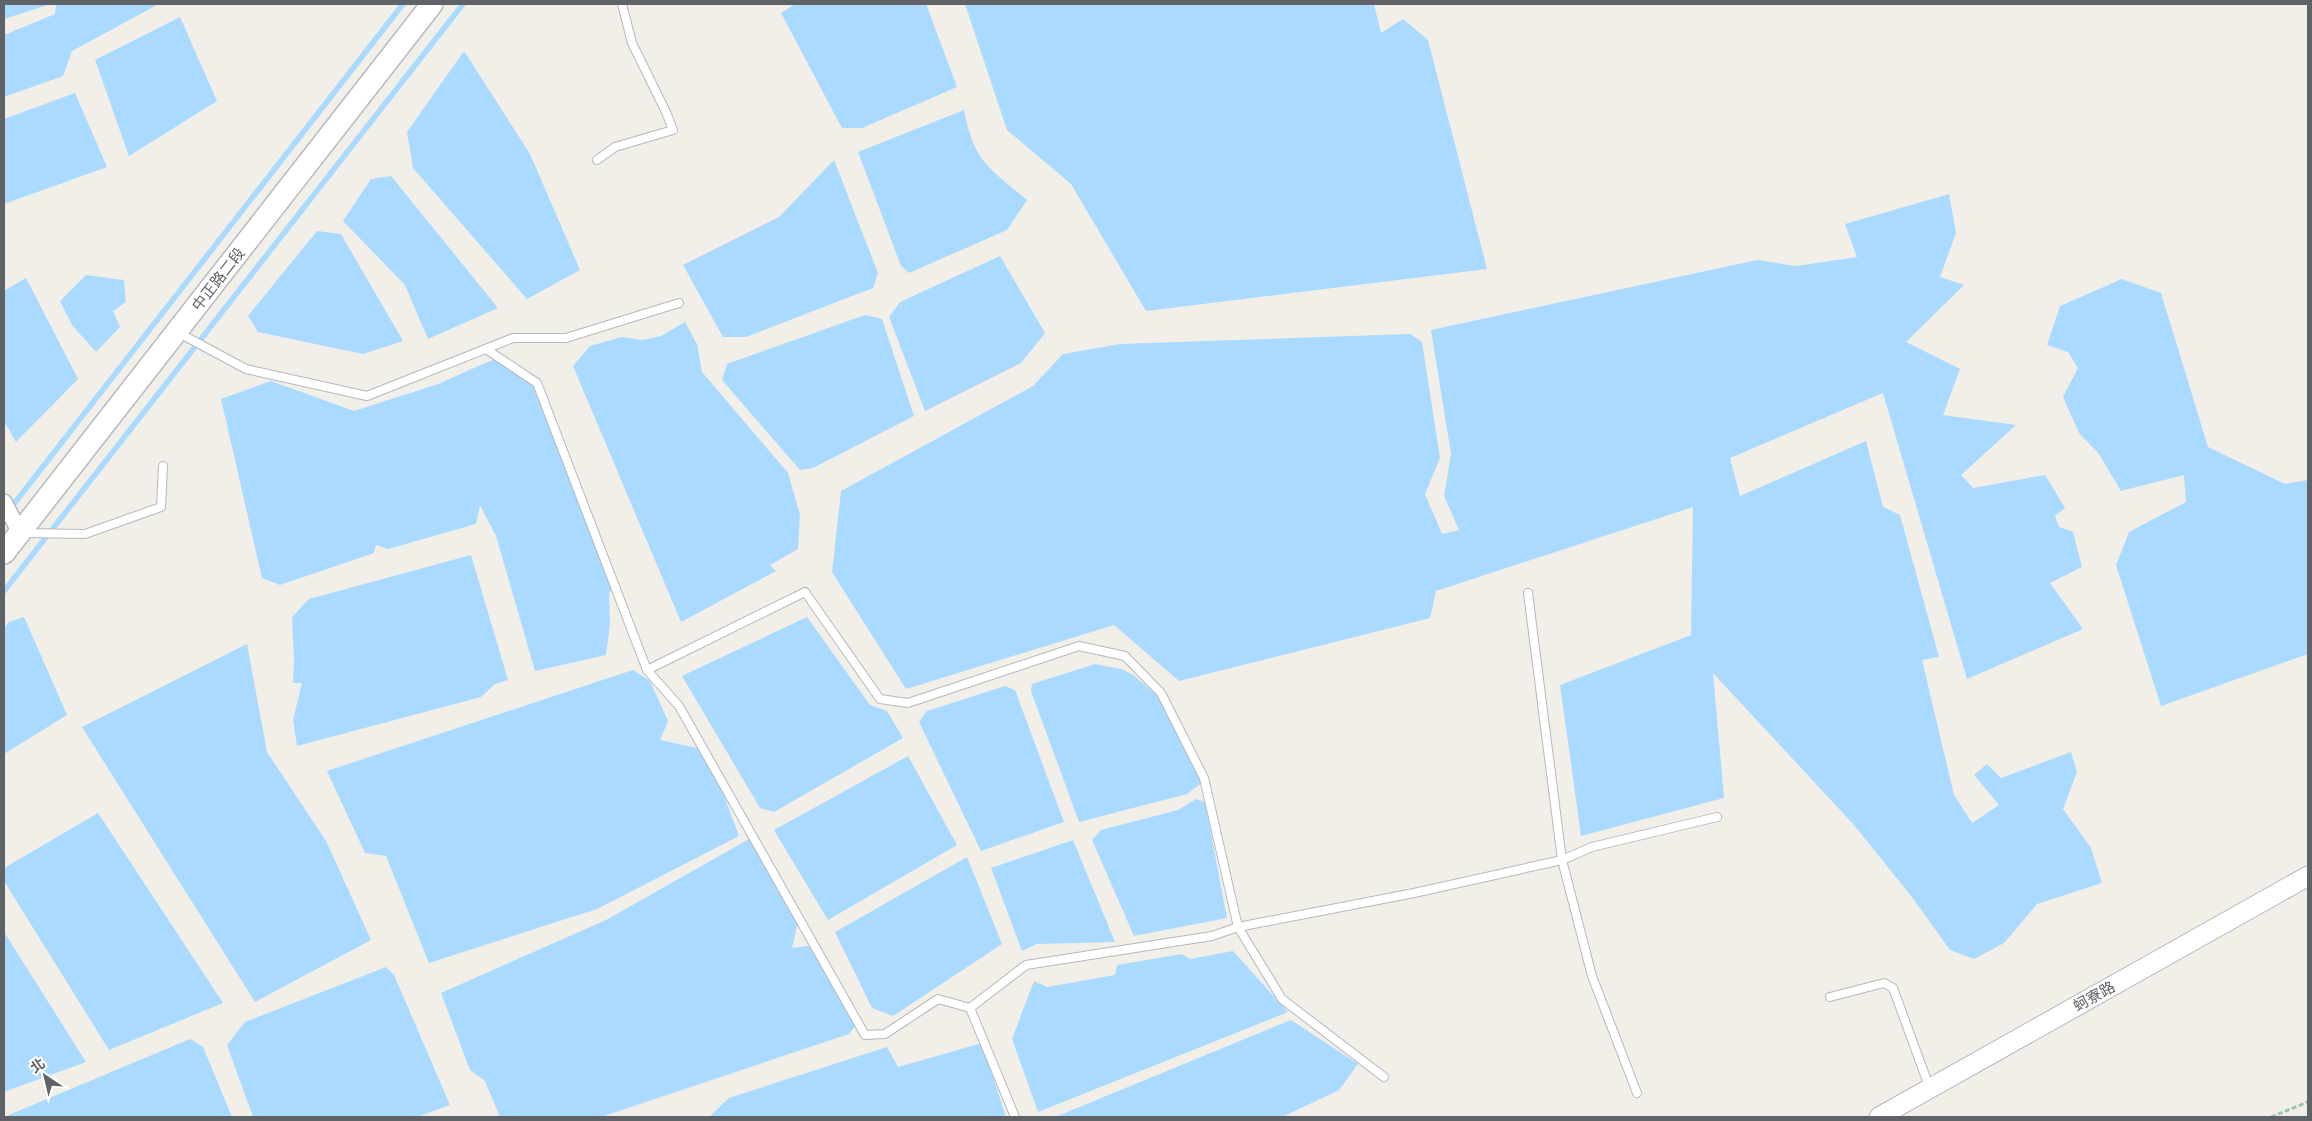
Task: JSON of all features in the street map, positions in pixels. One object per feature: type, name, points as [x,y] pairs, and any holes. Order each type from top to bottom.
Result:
[{"type":"main road","name":"中正路二段","points":[[4,553],[432,4]]},
{"type":"street","points":[[4,502],[20,533]]},
{"type":"street","name":"蚵寮路","points":[[1880,1117],[2308,876]]},
{"type":"lane","points":[[597,160],[615,146],[673,130],[632,43],[622,4]]},
{"type":"lane","points":[[177,332],[246,369],[367,396],[513,338],[566,338],[679,303]]},
{"type":"lane","points":[[486,349],[537,383],[647,670],[679,706],[865,1035],[885,1034],[938,999],[970,1008]]},
{"type":"lane","points":[[20,533],[85,534],[161,507],[164,466]]},
{"type":"lane","points":[[647,670],[805,592],[880,699],[908,703],[1079,646],[1124,656],[1161,693],[1204,778],[1238,926],[1282,999],[1384,1076]]},
{"type":"lane","points":[[1528,593],[1562,860],[1592,976],[1637,1093]]},
{"type":"lane","points":[[970,1008],[1026,965],[1212,936],[1238,926],[1414,893],[1562,860],[1592,847],[1717,817]]},
{"type":"lane","points":[[1830,997],[1884,983],[1893,988],[1930,1089]]},
{"type":"lane","points":[[970,1008],[1015,1117]]},
{"type":"path","points":[[2271,1117],[2308,1102]]},
{"type":"water","points":[[4,4],[51,4],[4,19]]},
{"type":"water","points":[[56,4],[159,4],[72,51],[63,76],[4,97],[4,35],[55,14]]},
{"type":"water","points":[[795,4],[926,4],[957,87],[862,128],[842,128],[781,13]]},
{"type":"water","points":[[965,4],[1374,4],[1381,33],[1403,19],[1428,40],[1487,269],[1146,311],[1071,184],[1007,130]]},
{"type":"water","points":[[180,17],[217,101],[129,156],[95,60]]},
{"type":"water","points":[[464,51],[530,154],[580,270],[527,299],[413,168],[407,132]]},
{"type":"water","points":[[75,93],[107,167],[4,204],[4,119]]},
{"type":"water","points":[[964,110],[978,153],[993,171],[1027,200],[1007,230],[909,273],[901,266],[858,152]]},
{"type":"water","points":[[834,160],[878,273],[873,288],[746,337],[723,337],[683,265],[779,217]]},
{"type":"water","points":[[391,176],[498,308],[428,339],[405,285],[343,221],[371,179]]},
{"type":"water","points":[[1949,194],[1956,233],[1940,277],[1964,285],[1906,342],[1960,369],[1943,415],[2016,425],[1961,475],[1973,488],[2045,475],[2065,508],[2055,516],[2059,527],[2073,532],[2082,567],[2050,583],[2083,629],[1967,679],[1883,393],[1730,458],[1740,496],[1866,441],[1883,507],[1900,515],[1939,657],[1922,660],[1954,795],[1972,823],[1999,805],[1974,775],[1987,764],[2001,778],[2071,752],[2077,772],[2063,809],[2091,848],[2102,883],[2037,904],[2004,943],[1974,959],[1950,950],[1912,897],[1854,825],[1713,673],[1724,798],[1581,836],[1560,685],[1691,635],[1693,507],[1436,591],[1430,618],[1179,681],[1114,625],[906,689],[832,572],[841,491],[1033,386],[1063,354],[1120,344],[1410,334],[1422,342],[1440,458],[1425,494],[1442,534],[1459,530],[1444,496],[1451,454],[1431,330],[1757,260],[1796,266],[1857,257],[1845,224]]},
{"type":"water","points":[[317,231],[341,234],[403,341],[363,354],[258,332],[248,316]]},
{"type":"water","points":[[1000,256],[1045,333],[1021,363],[925,411],[889,317],[900,302]]},
{"type":"water","points":[[86,275],[124,280],[126,302],[113,311],[120,327],[96,352],[72,325],[60,301]]},
{"type":"water","points":[[26,278],[78,379],[16,442],[4,421],[4,291]]},
{"type":"water","points":[[2122,279],[2161,293],[2208,447],[2285,484],[2308,480],[2308,654],[2161,706],[2116,565],[2129,532],[2186,502],[2184,475],[2121,491],[2099,454],[2079,433],[2063,397],[2078,368],[2068,352],[2047,345],[2060,306]]},
{"type":"water","points":[[865,315],[882,319],[914,416],[813,468],[800,470],[722,380],[727,364]]},
{"type":"water","points":[[685,322],[697,344],[702,372],[788,473],[800,515],[798,549],[770,565],[776,571],[681,622],[573,366],[590,346],[622,337],[643,340],[661,336]]},
{"type":"water","points":[[499,357],[536,381],[619,586],[609,593],[610,624],[606,655],[535,671],[496,536],[480,505],[476,524],[388,549],[376,545],[374,553],[280,585],[262,578],[221,399],[271,381],[354,411],[438,384]]},
{"type":"water","points":[[471,555],[508,680],[495,684],[481,697],[297,746],[293,720],[302,683],[293,683],[292,617],[309,599]]},
{"type":"water","points":[[24,617],[67,715],[4,754],[4,628],[9,622]]},
{"type":"water","points":[[807,617],[870,705],[887,711],[903,738],[774,812],[760,808],[682,676]]},
{"type":"water","points":[[247,644],[267,752],[326,841],[371,940],[255,1002],[82,727]]},
{"type":"water","points":[[1095,664],[1121,669],[1132,674],[1159,697],[1203,782],[1187,794],[1079,822],[1031,691],[1032,684]]},
{"type":"water","points":[[633,670],[650,681],[668,721],[660,740],[707,750],[739,836],[597,909],[429,963],[386,856],[365,853],[327,771]]},
{"type":"water","points":[[1005,686],[1015,690],[1064,822],[981,851],[919,722],[927,711]]},
{"type":"water","points":[[908,756],[957,845],[828,920],[774,830]]},
{"type":"water","points":[[1196,799],[1205,802],[1227,918],[1134,936],[1092,840],[1101,830],[1178,810]]},
{"type":"water","points":[[98,813],[223,1003],[109,1050],[4,881],[4,868]]},
{"type":"water","points":[[751,838],[798,922],[792,948],[814,945],[856,1025],[849,1034],[601,1117],[500,1117],[485,1081],[470,1070],[441,993],[606,920]]},
{"type":"water","points":[[1073,840],[1115,942],[1037,944],[1022,951],[991,868]]},
{"type":"water","points":[[967,857],[1002,944],[893,1016],[872,1008],[835,932]]},
{"type":"water","points":[[4,932],[86,1062],[4,1092]]},
{"type":"water","points":[[1233,951],[1288,1012],[1038,1112],[1012,1039],[1034,981],[1047,987],[1115,975],[1117,965],[1182,954],[1190,959]]},
{"type":"water","points":[[386,967],[394,975],[450,1105],[417,1117],[253,1117],[227,1045],[245,1022]]},
{"type":"water","points":[[1291,1020],[1358,1064],[1339,1090],[1282,1117],[1055,1117]]},
{"type":"water","points":[[190,1039],[203,1047],[232,1117],[4,1117]]},
{"type":"water","points":[[982,1043],[1006,1117],[711,1117],[729,1098],[887,1047],[898,1067]]},
{"type":"waterway","points":[[10,509],[403,4]]},
{"type":"waterway","points":[[4,591],[463,4]]}]
